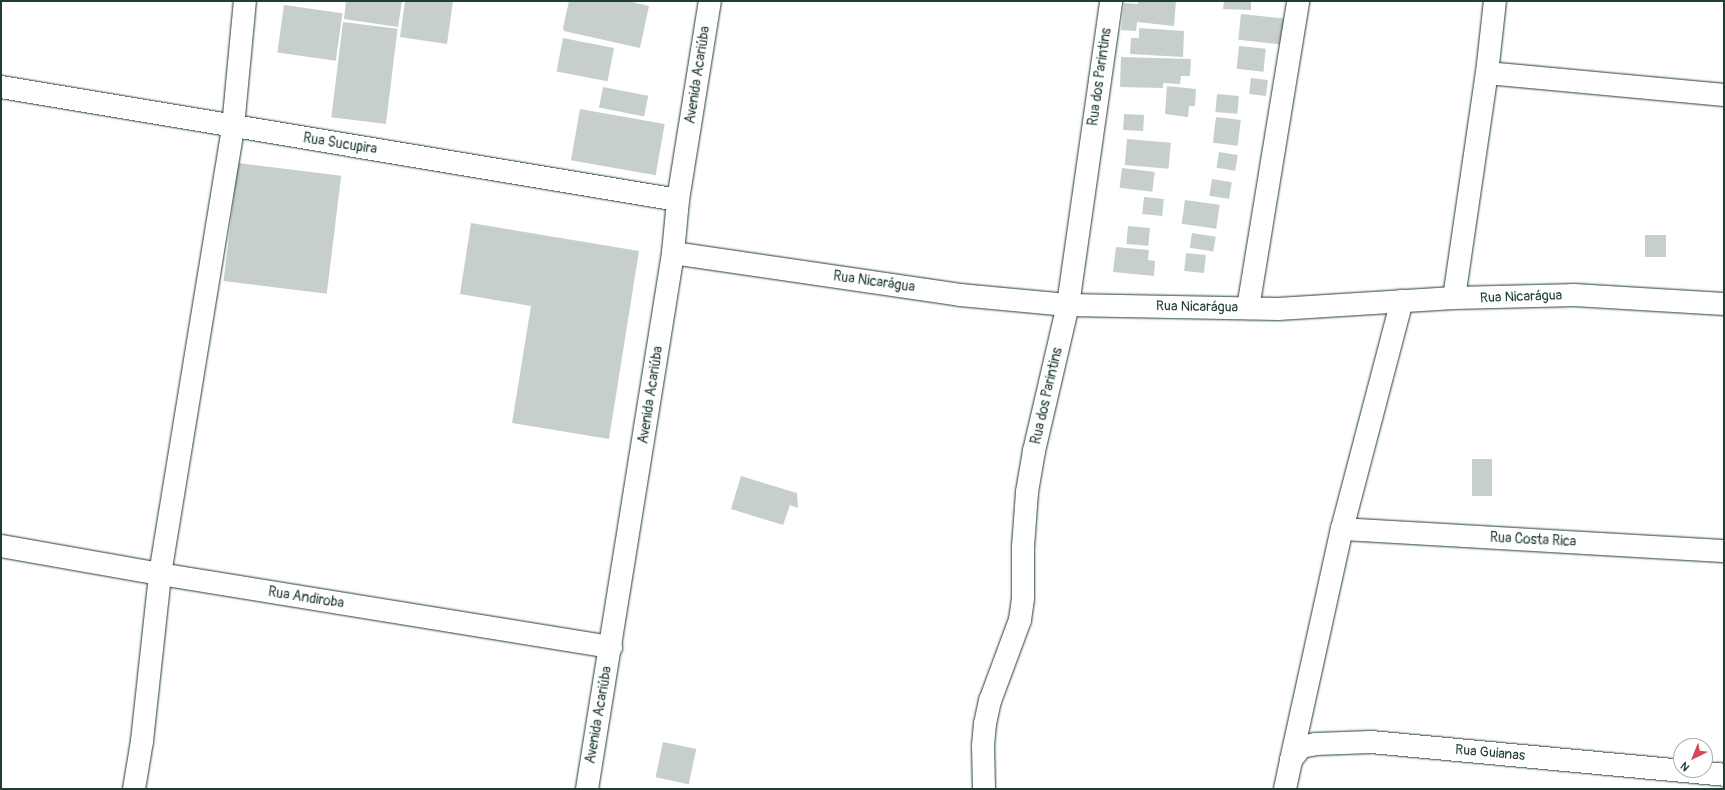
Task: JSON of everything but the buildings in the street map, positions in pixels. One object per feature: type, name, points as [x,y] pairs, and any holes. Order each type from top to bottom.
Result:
[{"type":"street","points":[[134,789],[142,741],[160,574],[233,127],[245,1]]},
{"type":"street","name":"Avenida Acariúba","points":[[587,789],[611,648],[673,253],[678,200],[710,1]]},
{"type":"street","name":"Rua dos Parintins","points":[[984,789],[983,746],[985,724],[990,701],[1020,620],[1023,598],[1023,547],[1027,492],[1034,451],[1068,305],[1111,1]]},
{"type":"street","points":[[1248,308],[1298,1]]},
{"type":"street","points":[[1454,298],[1487,73],[1495,1]]},
{"type":"street","points":[[1487,73],[1724,95]]},
{"type":"street","name":"Rua Sucupira","points":[[1,87],[233,127],[678,200]]},
{"type":"street","name":"Rua Nicarágua","points":[[673,253],[960,294],[1068,305],[1278,309],[1454,298],[1574,295],[1724,304]]},
{"type":"street","points":[[1285,789],[1342,529],[1402,301]]},
{"type":"street","name":"Rua Costa Rica","points":[[1342,529],[1724,551]]},
{"type":"street","name":"Rua Andiroba","points":[[1,546],[160,574],[611,648]]},
{"type":"street","name":"Rua Guianas","points":[[1291,760],[1301,747],[1316,744],[1371,742],[1724,775]]}]
